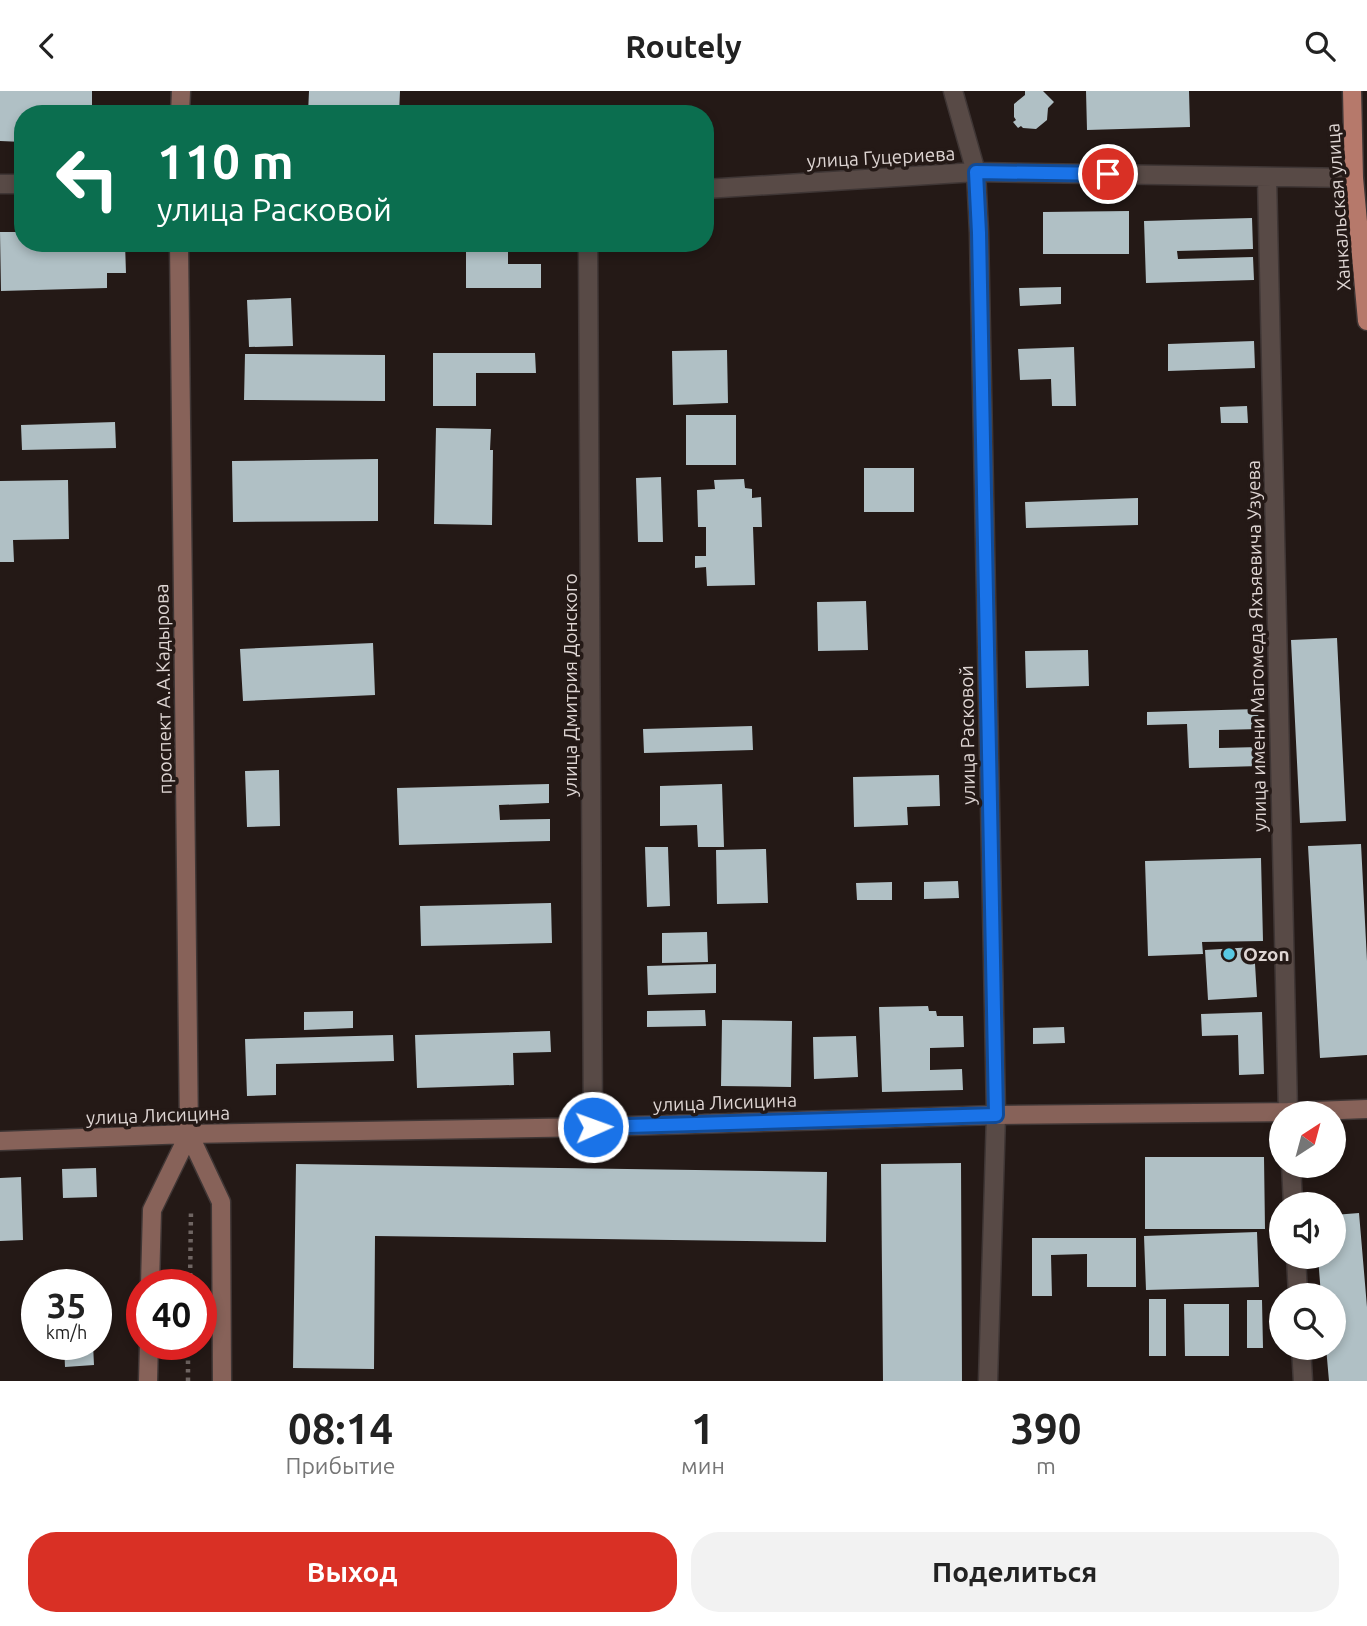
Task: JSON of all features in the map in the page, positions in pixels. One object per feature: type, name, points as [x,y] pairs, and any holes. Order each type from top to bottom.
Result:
[{"type":"main road","name":"Ханкальская улица","points":[[1352,91],[1354,178],[1367,321]]},
{"type":"street","name":"улица Расковой","points":[[953,91],[976,172],[979,233],[996,1115],[988,1381]]},
{"type":"street","name":"улица Гуцериева","points":[[714,187],[976,172],[1354,178]]},
{"type":"street","name":"улица имени Магомеда Яхъяевича Узуева","points":[[1267,177],[1288,1101]]},
{"type":"street","name":"проспект А.А.Кадырова","points":[[179,252],[189,1134],[221,1202],[222,1381]]},
{"type":"street","name":"улица Дмитрия Донского","points":[[588,252],[593,1127]]},
{"type":"street","name":"улица Лисицина","points":[[1346,1110],[1367,1109]]},
{"type":"street","name":"улица Лисицина","points":[[0,1141],[996,1115],[1269,1112]]},
{"type":"street","name":"проспект А.А.Кадырова","points":[[150,1269],[152,1210],[189,1134]]},
{"type":"street","points":[[148,1381],[149,1360]]},
{"type":"street","points":[[1302,1360],[1303,1381]]},
{"type":"path","points":[[190,1269],[191,1210]]},
{"type":"path","points":[[188,1360],[188,1381]]},
{"type":"building","points":[[0,91],[92,91],[92,105],[14,105],[14,142],[0,141]]},
{"type":"building","points":[[309,91],[400,91],[399,105],[308,105]]},
{"type":"building","points":[[1025,91],[1043,91],[1054,102],[1048,108],[1047,120],[1036,129],[1021,126],[1018,128],[1013,122],[1016,120],[1014,104],[1025,95]]},
{"type":"building","points":[[1086,91],[1189,91],[1190,127],[1087,130]]},
{"type":"building","points":[[1129,211],[1129,254],[1043,254],[1043,212]]},
{"type":"building","points":[[1252,218],[1253,249],[1177,251],[1178,259],[1253,257],[1254,280],[1146,283],[1144,221]]},
{"type":"building","points":[[0,232],[14,232],[14,252],[125,252],[126,273],[107,273],[107,288],[1,291]]},
{"type":"building","points":[[466,252],[508,252],[508,264],[541,264],[541,288],[466,288]]},
{"type":"building","points":[[1061,287],[1061,304],[1020,306],[1019,288]]},
{"type":"building","points":[[291,298],[293,346],[249,347],[247,300]]},
{"type":"building","points":[[1254,341],[1255,368],[1168,371],[1168,344]]},
{"type":"building","points":[[1074,347],[1076,406],[1052,406],[1051,379],[1020,380],[1018,349]]},
{"type":"building","points":[[727,350],[728,403],[673,405],[672,351]]},
{"type":"building","points":[[433,353],[535,353],[536,373],[476,373],[476,406],[433,406]]},
{"type":"building","points":[[245,354],[385,355],[385,401],[244,400]]},
{"type":"building","points":[[1247,406],[1248,423],[1221,423],[1220,407]]},
{"type":"building","points":[[686,415],[736,415],[736,465],[686,465]]},
{"type":"building","points":[[115,422],[116,448],[22,450],[21,425]]},
{"type":"building","points":[[436,428],[491,429],[492,525],[434,524]]},
{"type":"building","points":[[378,459],[378,521],[233,522],[232,461]]},
{"type":"building","points":[[864,468],[914,468],[914,512],[864,512]]},
{"type":"building","points":[[661,477],[663,542],[638,542],[636,478]]},
{"type":"building","points":[[744,479],[745,488],[752,489],[752,498],[761,497],[762,527],[753,527],[755,585],[707,586],[706,567],[695,568],[695,556],[706,556],[706,527],[698,527],[697,490],[715,489],[714,480]]},
{"type":"building","points":[[68,480],[69,539],[13,540],[14,562],[0,562],[0,481]]},
{"type":"building","points":[[1138,498],[1138,525],[1026,528],[1025,502]]},
{"type":"building","points":[[866,601],[868,650],[818,651],[817,602]]},
{"type":"building","points":[[1337,638],[1346,821],[1300,823],[1291,640]]},
{"type":"building","points":[[373,643],[375,695],[243,701],[240,649]]},
{"type":"building","points":[[1088,650],[1089,686],[1026,688],[1025,651]]},
{"type":"building","points":[[1258,709],[1259,729],[1219,730],[1219,748],[1259,747],[1260,766],[1189,768],[1187,724],[1147,725],[1147,712]]},
{"type":"building","points":[[752,726],[753,750],[644,753],[643,729]]},
{"type":"building","points":[[279,770],[280,826],[247,827],[245,771]]},
{"type":"building","points":[[939,775],[940,806],[907,807],[908,825],[854,827],[853,777]]},
{"type":"building","points":[[549,784],[549,803],[499,805],[500,820],[550,819],[550,841],[399,845],[397,788]]},
{"type":"building","points":[[722,784],[724,847],[698,847],[697,825],[660,826],[660,786]]},
{"type":"building","points":[[1361,844],[1367,961],[1367,1055],[1320,1058],[1308,846]]},
{"type":"building","points":[[645,847],[668,847],[670,906],[647,907]]},
{"type":"building","points":[[766,849],[768,903],[717,904],[716,850]]},
{"type":"building","points":[[1261,858],[1263,941],[1202,942],[1203,954],[1148,956],[1145,861]]},
{"type":"building","points":[[958,881],[959,898],[924,899],[924,882]]},
{"type":"building","points":[[892,882],[892,900],[857,900],[856,883]]},
{"type":"building","points":[[551,903],[552,943],[421,946],[420,906]]},
{"type":"building","points":[[707,932],[708,962],[662,963],[662,933]]},
{"type":"building","points":[[1254,947],[1257,997],[1208,1000],[1205,950]]},
{"type":"building","points":[[716,964],[716,993],[648,995],[647,966]]},
{"type":"building","points":[[928,1006],[929,1011],[936,1011],[937,1016],[963,1016],[964,1047],[930,1048],[930,1070],[962,1069],[963,1090],[882,1092],[879,1007]]},
{"type":"building","points":[[705,1010],[706,1026],[647,1027],[647,1011]]},
{"type":"building","points":[[353,1011],[353,1028],[304,1030],[304,1012]]},
{"type":"building","points":[[1262,1012],[1264,1074],[1239,1075],[1238,1035],[1202,1036],[1201,1014]]},
{"type":"building","points":[[722,1020],[792,1021],[791,1087],[721,1086]]},
{"type":"building","points":[[1064,1027],[1065,1043],[1033,1044],[1033,1028]]},
{"type":"building","points":[[550,1031],[551,1052],[513,1053],[514,1085],[417,1088],[415,1035]]},
{"type":"building","points":[[393,1035],[394,1061],[276,1064],[276,1095],[247,1096],[245,1039]]},
{"type":"building","points":[[856,1036],[858,1077],[814,1079],[813,1037]]},
{"type":"building","points":[[1145,1157],[1264,1157],[1265,1229],[1145,1229]]},
{"type":"building","points":[[961,1163],[962,1381],[883,1381],[881,1164]]},
{"type":"building","points":[[296,1164],[827,1172],[826,1242],[375,1236],[374,1369],[293,1368]]},
{"type":"building","points":[[96,1168],[97,1197],[63,1198],[62,1169]]},
{"type":"building","points":[[21,1177],[23,1240],[0,1241],[0,1178]]},
{"type":"building","points":[[1359,1213],[1367,1307],[1367,1381],[1329,1381],[1327,1360],[1346,1360],[1346,1283],[1320,1283],[1319,1269],[1346,1269],[1346,1214]]},
{"type":"building","points":[[1257,1232],[1259,1287],[1146,1290],[1144,1236]]},
{"type":"building","points":[[1032,1238],[1136,1238],[1136,1287],[1087,1287],[1087,1254],[1051,1255],[1052,1296],[1032,1296]]},
{"type":"building","points":[[1149,1299],[1166,1299],[1166,1356],[1149,1356]]},
{"type":"building","points":[[1247,1300],[1262,1300],[1263,1348],[1247,1348]]},
{"type":"building","points":[[1184,1304],[1229,1304],[1229,1356],[1185,1356]]},
{"type":"building","points":[[65,1360],[94,1360],[94,1365],[65,1367]]},
{"type":"place","name":"Ozon","points":[[1229,954]]},
{"type":"route","points":[[593,1127],[996,1115],[976,172],[1108,174]]}]
